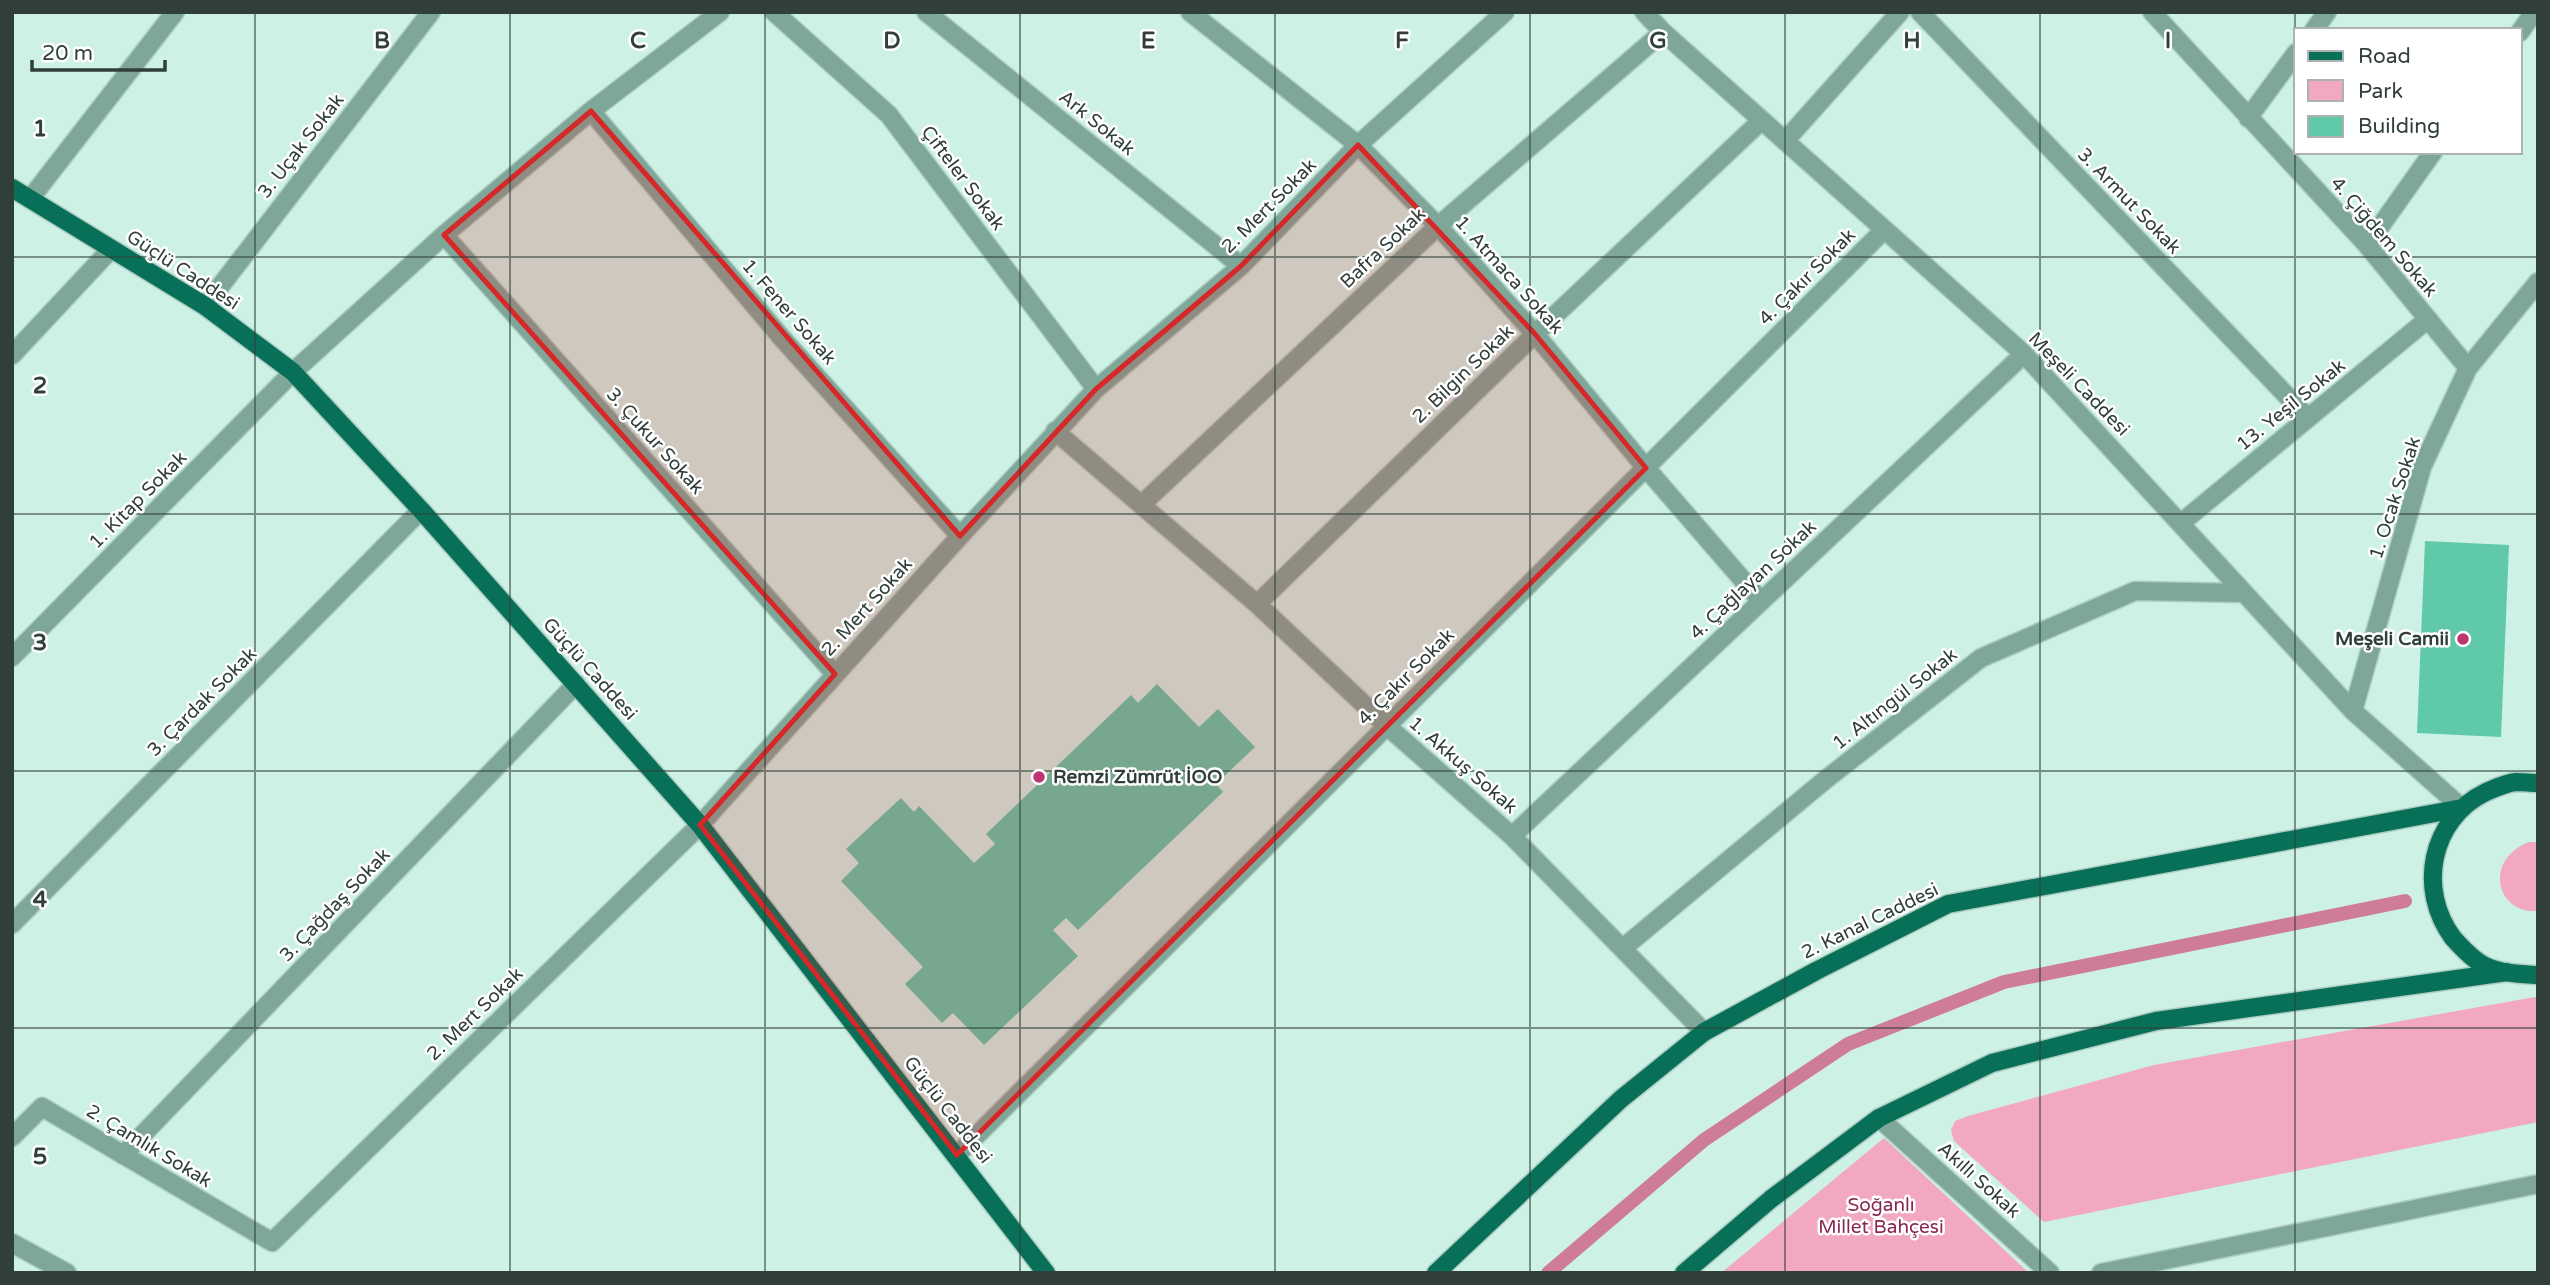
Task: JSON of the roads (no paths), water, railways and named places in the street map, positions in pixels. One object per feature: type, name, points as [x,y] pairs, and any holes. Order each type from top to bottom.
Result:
[{"type":"main road","name":"Güçlü Caddesi","points":[[12,188],[205,306],[293,372],[421,510],[699,825],[1046,1273]]},
{"type":"main road","points":[[2538,783],[2515,782],[2496,788],[2478,796],[2462,808],[2449,822],[2440,840],[2432,868],[2433,898],[2443,925],[2462,948],[2485,966],[2507,972],[2538,975]]},
{"type":"main road","name":"2. Kanal Caddesi","points":[[1436,1273],[1621,1099],[1704,1032],[1948,904],[2462,808]]},
{"type":"main road","points":[[1684,1273],[1771,1199],[1879,1118],[1992,1063],[2156,1021],[2507,972]]},
{"type":"street","points":[[30,199],[175,12]]},
{"type":"street","name":"3. Uçak Sokak","points":[[205,306],[431,12]]},
{"type":"street","name":"1. Kitap Sokak","points":[[12,657],[293,372],[444,235],[591,111],[720,12]]},
{"type":"street","name":"Çifteler Sokak","points":[[774,12],[889,115],[1096,388]]},
{"type":"street","name":"Ark Sokak","points":[[926,12],[1241,265]]},
{"type":"street","name":"1. Atmaca Sokak","points":[[1190,12],[1358,145],[1438,226],[1535,334],[1761,601]]},
{"type":"street","name":"2. Mert Sokak","points":[[272,1242],[699,825],[1096,388],[1241,265],[1358,145],[1505,12]]},
{"type":"street","name":"Meşeli Caddesi","points":[[1644,12],[1663,32],[2024,354],[2353,711],[2462,808]]},
{"type":"street","points":[[1785,141],[1900,12]]},
{"type":"street","name":"3. Armut Sokak","points":[[1920,12],[2308,418]]},
{"type":"street","name":"4. Çiğdem Sokak","points":[[2152,12],[2367,245],[2468,368]]},
{"type":"street","points":[[2315,28],[2327,12]]},
{"type":"street","points":[[2522,29],[2534,12]]},
{"type":"street","name":"Bafra Sokak","points":[[1142,504],[1438,226],[1663,32]]},
{"type":"street","points":[[2248,118],[2294,56]]},
{"type":"street","name":"1. Fener Sokak","points":[[591,111],[781,337],[960,536]]},
{"type":"street","name":"2. Bilgin Sokak","points":[[1256,604],[1535,334],[1762,120]]},
{"type":"street","points":[[2367,245],[2432,154]]},
{"type":"street","name":"4. Çakır Sokak","points":[[957,1155],[1884,230]]},
{"type":"street","name":"3. Çukur Sokak","points":[[444,235],[835,674]]},
{"type":"street","points":[[12,355],[111,250]]},
{"type":"street","name":"1. Ocak Sokak","points":[[2353,711],[2423,467],[2468,368],[2538,282]]},
{"type":"street","name":"13. Yeşil Sokak","points":[[2181,523],[2428,319]]},
{"type":"street","name":"4. Çağlayan Sokak","points":[[1512,836],[2024,354]]},
{"type":"street","name":"1. Akkuş Sokak","points":[[1055,431],[1256,604],[1387,726],[1512,836],[1704,1032]]},
{"type":"street","name":"3. Çardak Sokak","points":[[12,924],[421,510]]},
{"type":"street","name":"1. Altıngül Sokak","points":[[1623,948],[1825,780],[1980,658],[2135,591],[2243,593]]},
{"type":"street","name":"3. Çağdaş Sokak","points":[[123,1155],[576,684]]},
{"type":"street","name":"2. Çamlık Sokak","points":[[12,1137],[42,1107],[272,1242]]},
{"type":"street","name":"Akıllı Sokak","points":[[1879,1118],[2050,1273]]},
{"type":"street","points":[[2101,1273],[2538,1184]]},
{"type":"street","points":[[12,1243],[67,1273]]},
{"type":"waterway","points":[[1548,1273],[1704,1140],[1848,1044],[2004,982],[2405,901]]},
{"type":"place","name":"Meşeli Camii","points":[[2463,639]]},
{"type":"place","name":"Remzi Zümrüt İOO","points":[[1039,777]]},
{"type":"park label","name":"Soğanlı Millet Bahçesi","points":[[1881,1216]]}]
